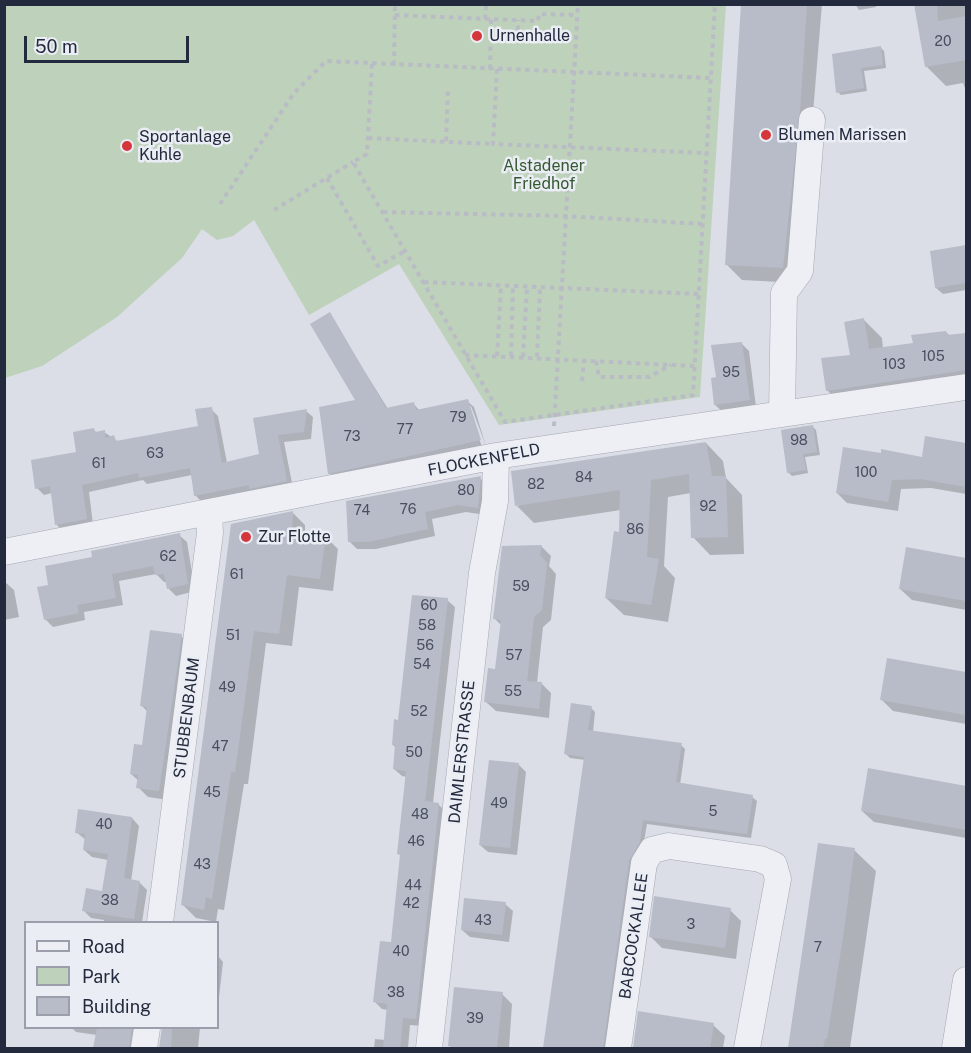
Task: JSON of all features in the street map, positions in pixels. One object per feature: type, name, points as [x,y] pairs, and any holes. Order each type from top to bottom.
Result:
[{"type":"street","points":[[782,414],[784,293],[800,271],[812,120]]},
{"type":"street","name":"FLOCKENFELD","points":[[4,552],[209,514],[495,456],[966,387]]},
{"type":"street","name":"DAIMLERSTRASSE","points":[[429,1048],[482,573],[495,501],[495,456]]},
{"type":"street","name":"STUBBENBAUM","points":[[160,921],[210,533],[209,514]]},
{"type":"street","name":"BABCOCKALLEE","points":[[618,1048],[644,863],[652,850],[669,846],[760,859],[774,865],[778,879],[747,1048]]},
{"type":"street","points":[[955,1048],[966,980]]},
{"type":"street","points":[[144,1048],[147,1029]]},
{"type":"path","points":[[394,65],[395,4]]},
{"type":"path","points":[[485,19],[486,4]]},
{"type":"path","points":[[553,447],[578,4]]},
{"type":"path","points":[[353,162],[505,422],[693,395],[715,4]]},
{"type":"path","points":[[395,15],[538,21],[539,14],[577,15]]},
{"type":"path","points":[[490,69],[491,19]]},
{"type":"path","points":[[518,20],[518,39]]},
{"type":"path","points":[[220,204],[294,93],[326,61],[711,78]]},
{"type":"path","points":[[274,210],[367,154],[372,64]]},
{"type":"path","points":[[494,144],[496,69]]},
{"type":"path","points":[[446,141],[448,88]]},
{"type":"path","points":[[368,138],[707,153]]},
{"type":"path","points":[[327,178],[378,266],[405,251]]},
{"type":"path","points":[[382,212],[565,216],[703,224]]},
{"type":"path","points":[[424,282],[699,294]]},
{"type":"path","points":[[497,356],[501,286]]},
{"type":"path","points":[[511,356],[513,286]]},
{"type":"path","points":[[523,357],[527,287]]},
{"type":"path","points":[[537,357],[540,288]]},
{"type":"path","points":[[465,355],[695,366]]},
{"type":"path","points":[[582,381],[584,360]]},
{"type":"path","points":[[596,361],[599,377],[649,376],[672,365]]},
{"type":"green space","name":"Alstadener Friedhof","points":[[4,5],[726,5],[700,397],[499,425],[399,264],[309,315],[254,220],[233,236],[217,240],[202,229],[182,258],[117,317],[42,366],[5,378]]},
{"type":"building","name":"Blumen Marissen","points":[[741,4],[807,4],[800,111],[783,268],[725,265]]},
{"type":"building","points":[[914,4],[937,4],[938,21],[966,16],[966,60],[925,67]]},
{"type":"building","points":[[881,46],[883,65],[861,68],[864,88],[836,93],[832,54]]},
{"type":"building","points":[[966,245],[966,283],[935,288],[930,251]]},
{"type":"building","points":[[330,312],[386,408],[414,402],[416,410],[468,399],[481,440],[328,474],[319,407],[355,400],[310,324]]},
{"type":"building","points":[[864,318],[869,349],[913,343],[911,335],[946,331],[947,335],[966,333],[966,370],[826,391],[821,358],[850,355],[844,322]]},
{"type":"building","points":[[742,342],[750,400],[714,405],[711,378],[716,377],[711,345]]},
{"type":"building","points":[[212,407],[222,463],[259,454],[253,418],[307,409],[304,432],[278,435],[287,481],[249,489],[249,485],[194,496],[190,468],[139,478],[138,473],[82,485],[87,519],[55,525],[50,486],[35,489],[31,460],[76,452],[73,432],[94,428],[95,432],[105,430],[105,438],[114,435],[116,441],[198,426],[195,409]]},
{"type":"building","points":[[813,425],[817,452],[803,454],[806,470],[787,473],[781,430]]},
{"type":"building","points":[[925,436],[966,443],[966,487],[920,479],[892,480],[888,502],[836,493],[843,447],[881,453],[881,449],[922,457]]},
{"type":"building","points":[[706,442],[712,476],[726,476],[728,537],[691,538],[689,474],[651,480],[647,557],[659,559],[651,605],[605,598],[614,531],[619,532],[620,490],[515,506],[511,471]]},
{"type":"building","points":[[481,476],[478,508],[458,505],[425,512],[428,529],[368,542],[348,542],[346,501]]},
{"type":"building","points":[[293,511],[292,529],[326,535],[320,579],[287,575],[279,634],[254,631],[235,772],[231,772],[212,899],[206,897],[204,910],[181,905],[231,524]]},
{"type":"building","points":[[180,533],[188,584],[167,589],[164,574],[155,575],[153,566],[112,574],[116,598],[77,605],[79,613],[44,620],[37,587],[48,585],[45,566],[92,557],[91,551]]},
{"type":"building","points":[[542,545],[540,555],[547,563],[542,610],[534,617],[527,681],[542,682],[539,709],[484,702],[488,668],[495,669],[501,620],[493,619],[502,546]]},
{"type":"building","points":[[906,547],[966,558],[966,601],[899,589]]},
{"type":"building","points":[[412,595],[448,598],[425,801],[439,803],[416,1019],[403,1018],[400,1048],[383,1048],[387,1004],[373,1002],[380,941],[391,942],[400,855],[397,854],[406,771],[393,769],[395,745],[392,745],[394,719],[398,720]]},
{"type":"building","points":[[150,630],[182,634],[159,791],[136,788],[138,775],[130,774],[134,744],[142,745],[147,707],[140,706]]},
{"type":"building","points":[[887,658],[966,672],[966,715],[880,700]]},
{"type":"building","points":[[571,703],[592,706],[588,730],[682,743],[676,782],[753,795],[747,834],[643,820],[640,842],[629,861],[603,1048],[543,1048],[584,757],[564,754]]},
{"type":"building","points":[[489,760],[519,763],[510,848],[479,845]]},
{"type":"building","points":[[868,768],[966,786],[966,830],[861,811]]},
{"type":"building","points":[[78,809],[132,817],[124,878],[140,881],[134,919],[82,911],[86,888],[102,891],[108,854],[83,850],[85,834],[75,833]]},
{"type":"building","points":[[818,843],[855,848],[844,930],[827,1039],[825,1039],[823,1048],[788,1048]]},
{"type":"building","points":[[654,896],[731,908],[725,948],[649,937]]},
{"type":"building","points":[[464,898],[506,902],[502,935],[461,930]]},
{"type":"building","points":[[454,987],[503,992],[497,1048],[448,1046]]},
{"type":"building","points":[[638,1011],[714,1023],[710,1048],[633,1048]]},
{"type":"building","points":[[97,1029],[132,1029],[129,1048],[93,1048]]},
{"type":"building","points":[[162,1029],[172,1029],[171,1048],[159,1048]]},
{"type":"place","name":"Urnenhalle","points":[[477,36]]},
{"type":"place","name":"Blumen Marissen","points":[[766,135]]},
{"type":"place","name":"Sportanlage Kuhle","points":[[127,146]]},
{"type":"place","name":"Zur Flotte","points":[[246,537]]}]
